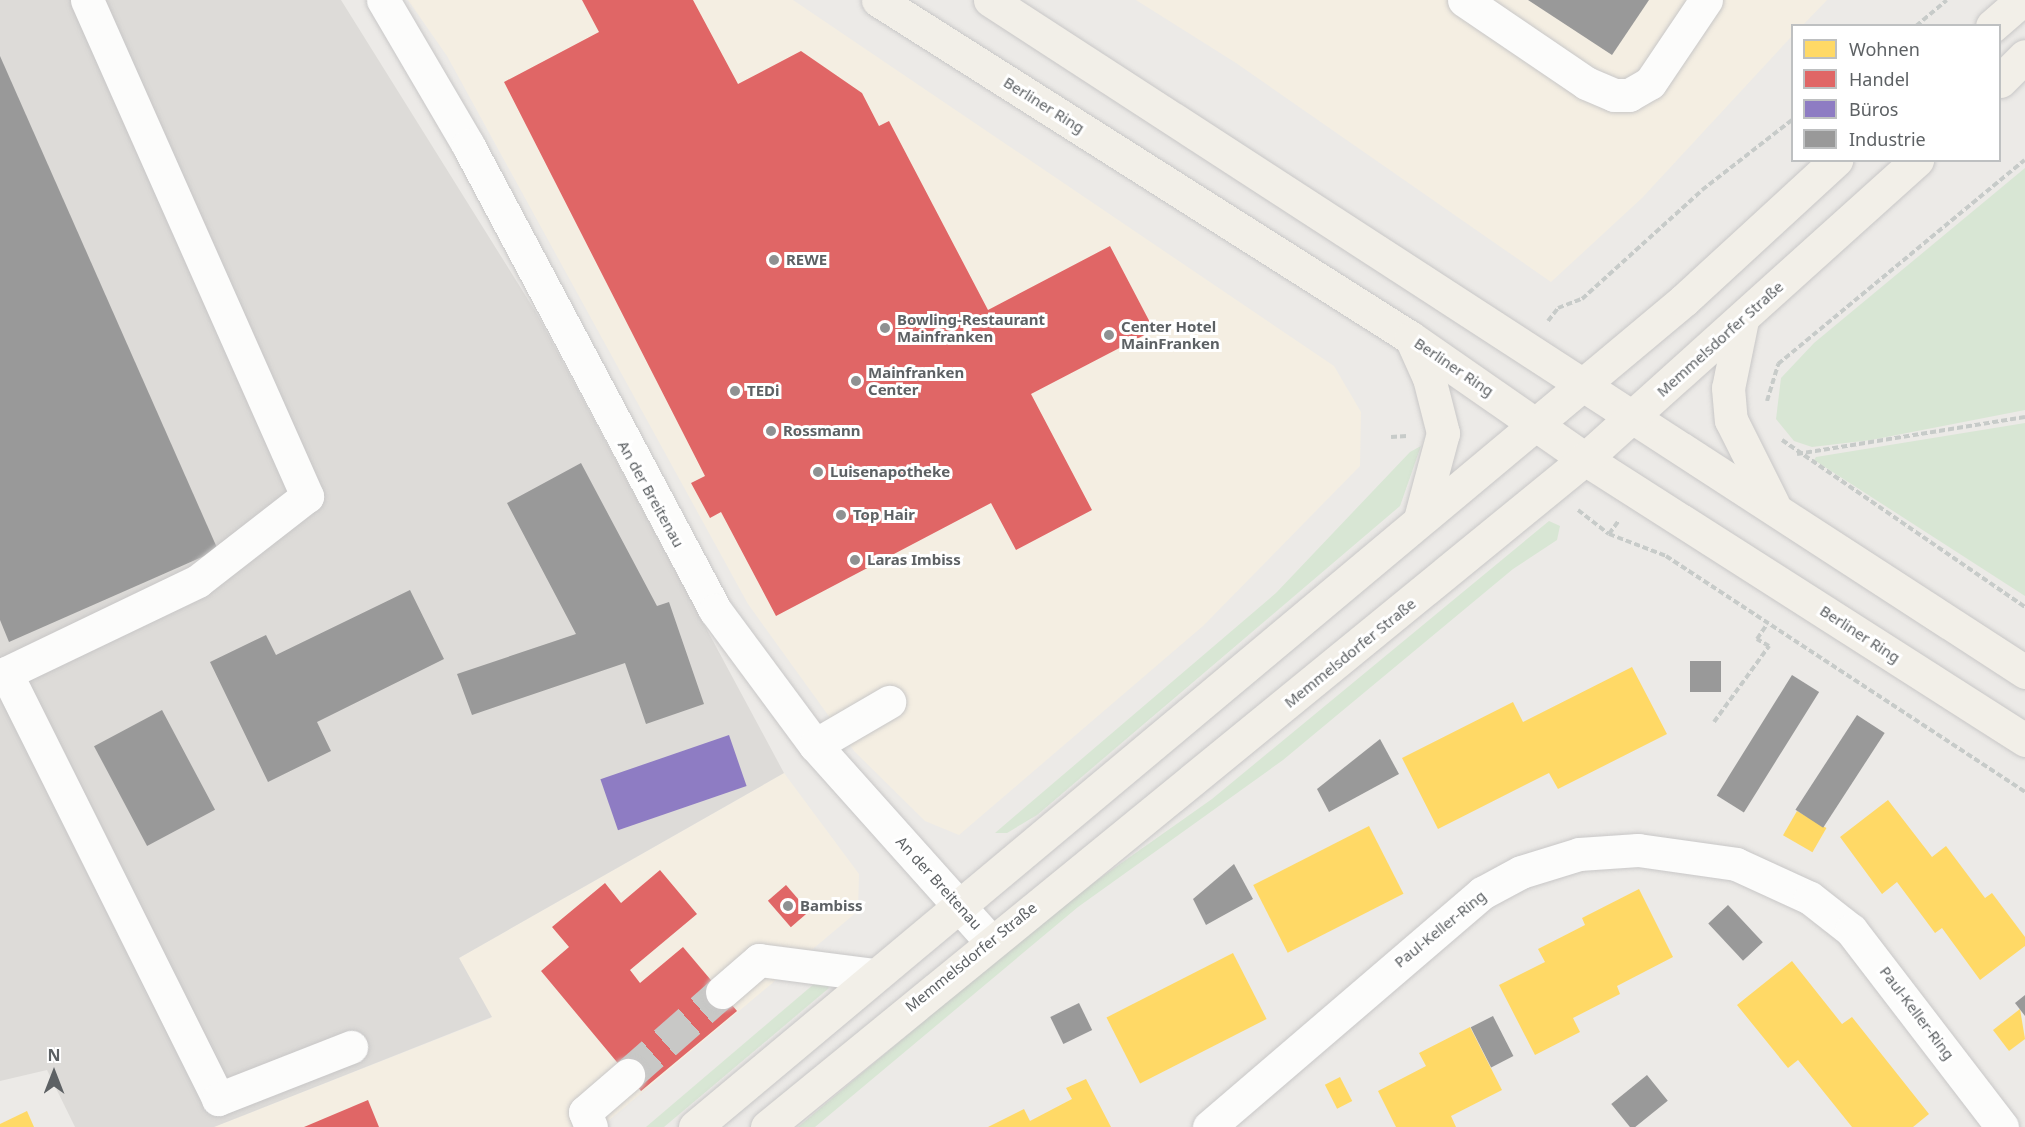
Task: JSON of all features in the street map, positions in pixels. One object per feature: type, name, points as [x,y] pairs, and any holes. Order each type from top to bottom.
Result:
[{"type":"main road","name":"Berliner Ring","points":[[879,0],[1411,338],[1536,422],[1585,459],[2025,740]]},
{"type":"main road","points":[[990,0],[2025,672]]},
{"type":"main road","points":[[1994,24],[2022,0]]},
{"type":"main road","points":[[2001,80],[2025,56]]},
{"type":"main road","points":[[695,1127],[1583,383],[1834,162]]},
{"type":"main road","name":"Memmelsdorfer Straße","points":[[767,1127],[990,941],[1333,669],[1585,459],[1915,162]]},
{"type":"main road","points":[[1742,320],[1728,388],[1731,420],[1777,511]]},
{"type":"main road","points":[[1411,338],[1429,378],[1443,433],[1419,521]]},
{"type":"street","points":[[87,0],[307,496],[198,581],[3,674],[218,1099],[351,1047]]},
{"type":"street","name":"An der Breitenau","points":[[383,0],[468,145],[716,610],[815,745],[990,941]]},
{"type":"street","points":[[1464,0],[1586,83],[1614,94],[1629,94],[1650,83],[1706,0]]},
{"type":"street","points":[[815,745],[889,702]]},
{"type":"street","name":"Paul-Keller-Ring","points":[[1209,1127],[1482,893],[1521,872],[1579,854],[1638,850],[1736,864],[1810,898],[1851,930],[2002,1127]]},
{"type":"street","points":[[722,992],[759,960],[876,975]]},
{"type":"street","points":[[591,1127],[585,1112],[628,1075]]},
{"type":"path","points":[[1918,24],[1947,0]]},
{"type":"path","points":[[1526,348],[1558,308],[1581,299],[1702,190],[1791,121]]},
{"type":"path","points":[[1767,413],[1778,364],[2025,160]]},
{"type":"path","points":[[1797,454],[2025,417]]},
{"type":"path","points":[[1777,435],[1797,454],[2025,607]]},
{"type":"path","points":[[1549,487],[1609,534],[1666,556],[2025,792]]},
{"type":"path","points":[[1714,722],[1769,646],[1757,639],[1767,624]]},
{"type":"shaded area","points":[[0,0],[341,0],[537,314],[784,773],[459,958],[492,1017],[214,1127],[75,1127],[47,1070],[0,1081]]},
{"type":"shaded area","points":[[408,0],[793,0],[1334,366],[1361,412],[1360,466],[1203,626],[959,835],[925,821],[854,751],[748,604],[447,56]]},
{"type":"shaded area","points":[[1136,0],[1827,0],[1804,24],[1791,24],[1791,37],[1642,198],[1551,282],[1236,63]]},
{"type":"shaded area","points":[[784,773],[859,874],[858,911],[601,1127],[214,1127],[491,1018],[459,958]]},
{"type":"green space","points":[[2025,168],[2025,410],[1871,440],[1812,447],[1794,441],[1776,419],[1781,378],[1814,343]]},
{"type":"green space","points":[[2025,423],[2025,596],[1814,460],[1816,457]]},
{"type":"green space","points":[[1421,446],[1400,506],[1037,815],[1007,833],[995,833],[1276,593],[1410,452]]},
{"type":"green space","points":[[1549,521],[1560,526],[1557,540],[1513,569],[1283,760],[1078,907],[815,1127],[798,1127],[1062,905],[1212,799]]},
{"type":"green space","points":[[821,978],[829,988],[664,1127],[646,1127]]},
{"type":"building: Wohnen","points":[[1632,667],[1667,734],[1558,789],[1549,773],[1438,829],[1402,758],[1513,702],[1523,722]]},
{"type":"building: Wohnen","points":[[1888,800],[1932,857],[1946,846],[1985,898],[1992,893],[2025,937],[2025,946],[1980,980],[1942,928],[1935,933],[1897,882],[1882,894],[1840,837]]},
{"type":"building: Wohnen","points":[[1797,811],[1826,828],[1812,852],[1783,835]]},
{"type":"building: Wohnen","points":[[1369,826],[1404,894],[1288,953],[1253,885]]},
{"type":"building: Wohnen","points":[[1639,889],[1673,957],[1617,986],[1620,994],[1573,1018],[1580,1032],[1535,1055],[1499,985],[1545,962],[1538,949],[1585,925],[1582,918]]},
{"type":"building: Wohnen","points":[[1233,953],[1267,1019],[1140,1083],[1106,1017]]},
{"type":"building: Wohnen","points":[[1792,961],[1842,1024],[1852,1017],[1929,1114],[1913,1127],[1852,1127],[1798,1060],[1788,1068],[1737,1005]]},
{"type":"building: Wohnen","points":[[2020,1009],[2025,1039],[2009,1051],[1993,1030]]},
{"type":"building: Wohnen","points":[[1470,1027],[1502,1090],[1451,1116],[1456,1127],[1396,1127],[1378,1091],[1426,1066],[1419,1053]]},
{"type":"building: Wohnen","points":[[1340,1077],[1352,1101],[1337,1109],[1325,1085]]},
{"type":"building: Wohnen","points":[[1086,1079],[1111,1127],[988,1127],[1024,1109],[1030,1121],[1072,1099],[1066,1088]]},
{"type":"building: Wohnen","points":[[27,1111],[34,1127],[0,1127],[0,1124]]},
{"type":"building: Handel","name":"Mainfranken Center","points":[[582,0],[693,0],[738,84],[801,51],[862,93],[879,126],[889,121],[988,310],[1110,246],[1154,330],[1031,394],[1092,510],[1016,550],[991,503],[776,616],[721,512],[710,518],[691,483],[705,476],[504,82],[599,32]]},
{"type":"building: Handel","points":[[660,870],[697,914],[630,970],[640,983],[683,947],[737,1011],[641,1091],[541,971],[569,947],[552,927],[605,883],[621,903]]},
{"type":"building: Handel","name":"Bambiss","points":[[786,885],[809,911],[791,927],[768,901]]},
{"type":"building: Handel","points":[[368,1100],[379,1127],[304,1127]]},
{"type":"building: Büros","points":[[729,735],[747,786],[618,830],[600,779]]},
{"type":"building: Industrie","points":[[1528,0],[1649,0],[1612,55]]},
{"type":"building: Industrie","points":[[0,56],[218,550],[9,642],[0,620]]},
{"type":"building: Industrie","points":[[581,463],[657,606],[669,602],[704,704],[646,724],[625,663],[472,715],[457,674],[576,634],[507,503]]},
{"type":"building: Industrie","points":[[410,590],[444,659],[317,722],[331,751],[268,782],[210,662],[266,635],[276,655]]},
{"type":"building: Industrie","points":[[1690,661],[1721,661],[1721,692],[1690,692]]},
{"type":"building: Industrie","points":[[1792,675],[1819,692],[1744,812],[1717,795]]},
{"type":"building: Industrie","points":[[162,710],[215,810],[147,846],[94,746]]},
{"type":"building: Industrie","points":[[1857,715],[1885,733],[1823,828],[1795,810]]},
{"type":"building: Industrie","points":[[1380,739],[1399,774],[1329,812],[1317,789]]},
{"type":"building: Industrie","points":[[1234,864],[1253,899],[1206,925],[1193,899]]},
{"type":"building: Industrie","points":[[1728,905],[1763,942],[1743,961],[1708,923]]},
{"type":"building: Industrie","points":[[2025,995],[2025,1016],[2015,1003]]},
{"type":"building: Industrie","points":[[1079,1003],[1092,1030],[1063,1044],[1050,1017]]},
{"type":"building: Industrie","points":[[1493,1016],[1513,1056],[1491,1067],[1471,1027]]},
{"type":"building: Industrie","points":[[1647,1075],[1668,1101],[1635,1127],[1630,1127],[1611,1104]]},
{"type":"tunnel","points":[[628,1075],[722,992]]},
{"type":"place","name":"REWE","points":[[774,260]]},
{"type":"place","name":"Bowling-Restaurant Mainfranken","points":[[885,328]]},
{"type":"place","name":"Center Hotel MainFranken","points":[[1109,335]]},
{"type":"place","name":"Mainfranken Center","points":[[856,381]]},
{"type":"place","name":"TEDi","points":[[735,391]]},
{"type":"place","name":"Rossmann","points":[[771,431]]},
{"type":"place","name":"Luisenapotheke","points":[[818,472]]},
{"type":"place","name":"Top Hair","points":[[841,515]]},
{"type":"place","name":"Laras Imbiss","points":[[855,560]]},
{"type":"place","name":"Bambiss","points":[[788,906]]}]
